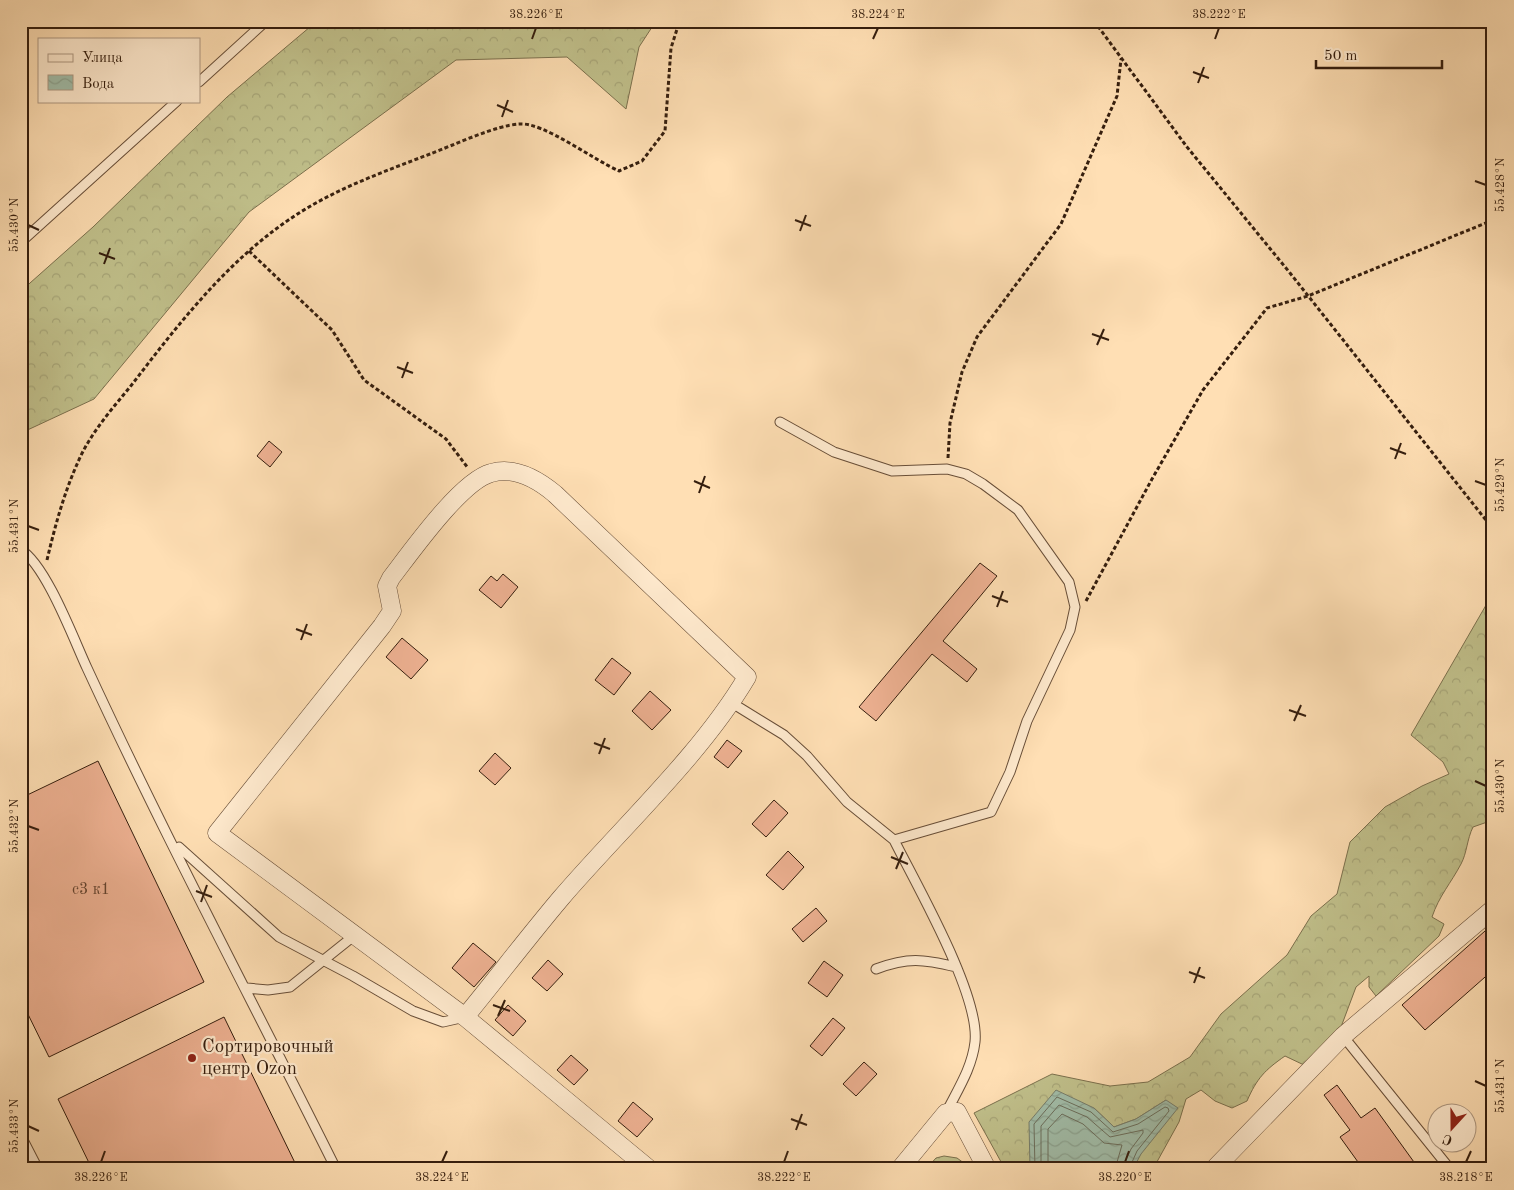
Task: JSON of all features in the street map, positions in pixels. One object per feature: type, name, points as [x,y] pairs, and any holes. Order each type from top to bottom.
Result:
[{"type":"street","points":[[465,1017],[560,898],[676,770],[732,702],[747,677],[554,494],[538,480],[517,472],[492,472],[476,479],[434,524],[391,578],[387,586],[392,611],[382,626],[217,833],[465,1017],[649,1169]]},
{"type":"street","points":[[1214,1169],[1343,1036],[1493,908]]},
{"type":"street","points":[[900,1169],[946,1113],[957,1112],[987,1169]]},
{"type":"lane","points":[[200,81],[266,21]]},
{"type":"lane","points":[[21,242],[177,102]]},
{"type":"lane","points":[[780,422],[834,452],[892,471],[947,468],[966,474],[1018,510],[1069,582],[1075,607],[1070,630],[1027,720],[1010,772],[991,812],[894,840]]},
{"type":"lane","points":[[21,550],[28,554],[44,575],[108,713],[336,1169]]},
{"type":"lane","points":[[732,702],[784,735],[807,756],[847,802],[894,840],[956,967],[971,1005],[975,1040],[971,1066],[946,1113]]},
{"type":"lane","points":[[171,838],[187,856],[279,938],[413,1011],[443,1022],[465,1017]]},
{"type":"lane","points":[[246,988],[268,990],[290,987],[355,935]]},
{"type":"lane","points":[[876,969],[898,960],[929,960],[956,967]]},
{"type":"lane","points":[[1343,1036],[1450,1169]]},
{"type":"lane","points":[[21,1136],[38,1169]]},
{"type":"path","points":[[44,575],[58,516],[78,460],[99,426],[207,291],[249,251],[291,218],[331,196],[399,166],[501,128],[521,124],[542,127],[601,163],[619,171],[642,161],[665,131],[671,48],[678,26],[683,21]]},
{"type":"path","points":[[1094,21],[1187,147],[1493,529]]},
{"type":"path","points":[[947,468],[950,423],[962,372],[977,337],[1061,224],[1117,96],[1121,58]]},
{"type":"path","points":[[1084,605],[1203,390],[1267,308],[1308,296],[1493,220]]},
{"type":"path","points":[[249,251],[332,330],[364,380],[446,439],[476,479]]},
{"type":"green space","points":[[317,21],[656,21],[639,47],[626,109],[567,57],[456,60],[249,212],[94,399],[21,433],[21,291],[93,227],[227,97]]},
{"type":"green space","points":[[1493,593],[1493,820],[1473,827],[1463,860],[1432,917],[1444,924],[1439,936],[1376,996],[1369,987],[1369,976],[1356,987],[1341,1027],[1304,1065],[1285,1056],[1262,1075],[1247,1101],[1232,1108],[1215,1101],[1201,1090],[1186,1099],[1179,1122],[1153,1169],[1133,1169],[1166,1100],[1136,1119],[1114,1127],[1094,1108],[1029,1165],[1030,1169],[1005,1169],[974,1113],[1052,1074],[1110,1086],[1148,1082],[1190,1057],[1221,1014],[1287,955],[1311,916],[1337,894],[1350,842],[1385,807],[1422,786],[1449,774],[1443,762],[1411,735]]},
{"type":"green space","points":[[944,1156],[957,1158],[972,1169],[926,1169],[936,1158]]},
{"type":"water","points":[[1056,1090],[1094,1108],[1114,1127],[1136,1119],[1166,1100],[1178,1108],[1141,1154],[1133,1169],[1030,1169],[1029,1122]]},
{"type":"building","points":[[269,441],[282,452],[270,467],[257,456]]},
{"type":"building","points":[[980,563],[997,576],[943,641],[977,669],[967,682],[932,654],[876,721],[859,707]]},
{"type":"building","points":[[503,574],[518,587],[501,608],[479,590],[491,576],[497,581]]},
{"type":"building","points":[[402,638],[428,660],[411,679],[386,657]]},
{"type":"building","points":[[612,658],[631,673],[614,695],[595,680]]},
{"type":"building","points":[[650,691],[671,710],[652,730],[632,711]]},
{"type":"building","points":[[727,740],[742,751],[728,768],[714,757]]},
{"type":"building","points":[[495,753],[511,768],[495,785],[479,771]]},
{"type":"building","points":[[98,761],[204,982],[49,1057],[21,1000],[21,798]]},
{"type":"building","points":[[774,800],[788,813],[766,837],[752,824]]},
{"type":"building","points":[[788,851],[804,867],[783,890],[766,875]]},
{"type":"building","points":[[816,908],[827,921],[803,942],[792,929]]},
{"type":"building","points":[[1485,931],[1493,940],[1493,970],[1425,1030],[1402,1005]]},
{"type":"building","points":[[473,943],[496,962],[474,987],[452,968]]},
{"type":"building","points":[[548,960],[563,974],[547,991],[532,978]]},
{"type":"building","points":[[824,961],[843,975],[827,997],[808,983]]},
{"type":"building","points":[[508,1005],[526,1021],[513,1036],[495,1020]]},
{"type":"building","name":"Сортировочный центр Ozon","points":[[224,1017],[298,1169],[92,1169],[58,1099]]},
{"type":"building","points":[[833,1018],[845,1028],[822,1056],[810,1046]]},
{"type":"building","points":[[571,1055],[588,1070],[574,1085],[557,1070]]},
{"type":"building","points":[[864,1062],[877,1074],[856,1096],[843,1084]]},
{"type":"building","points":[[1337,1085],[1361,1118],[1375,1108],[1419,1169],[1363,1169],[1340,1137],[1350,1130],[1324,1095]]},
{"type":"building","points":[[633,1102],[653,1119],[637,1137],[618,1121]]},
{"type":"place","name":"Сортировочный центр Ozon","points":[[192,1058]]}]
